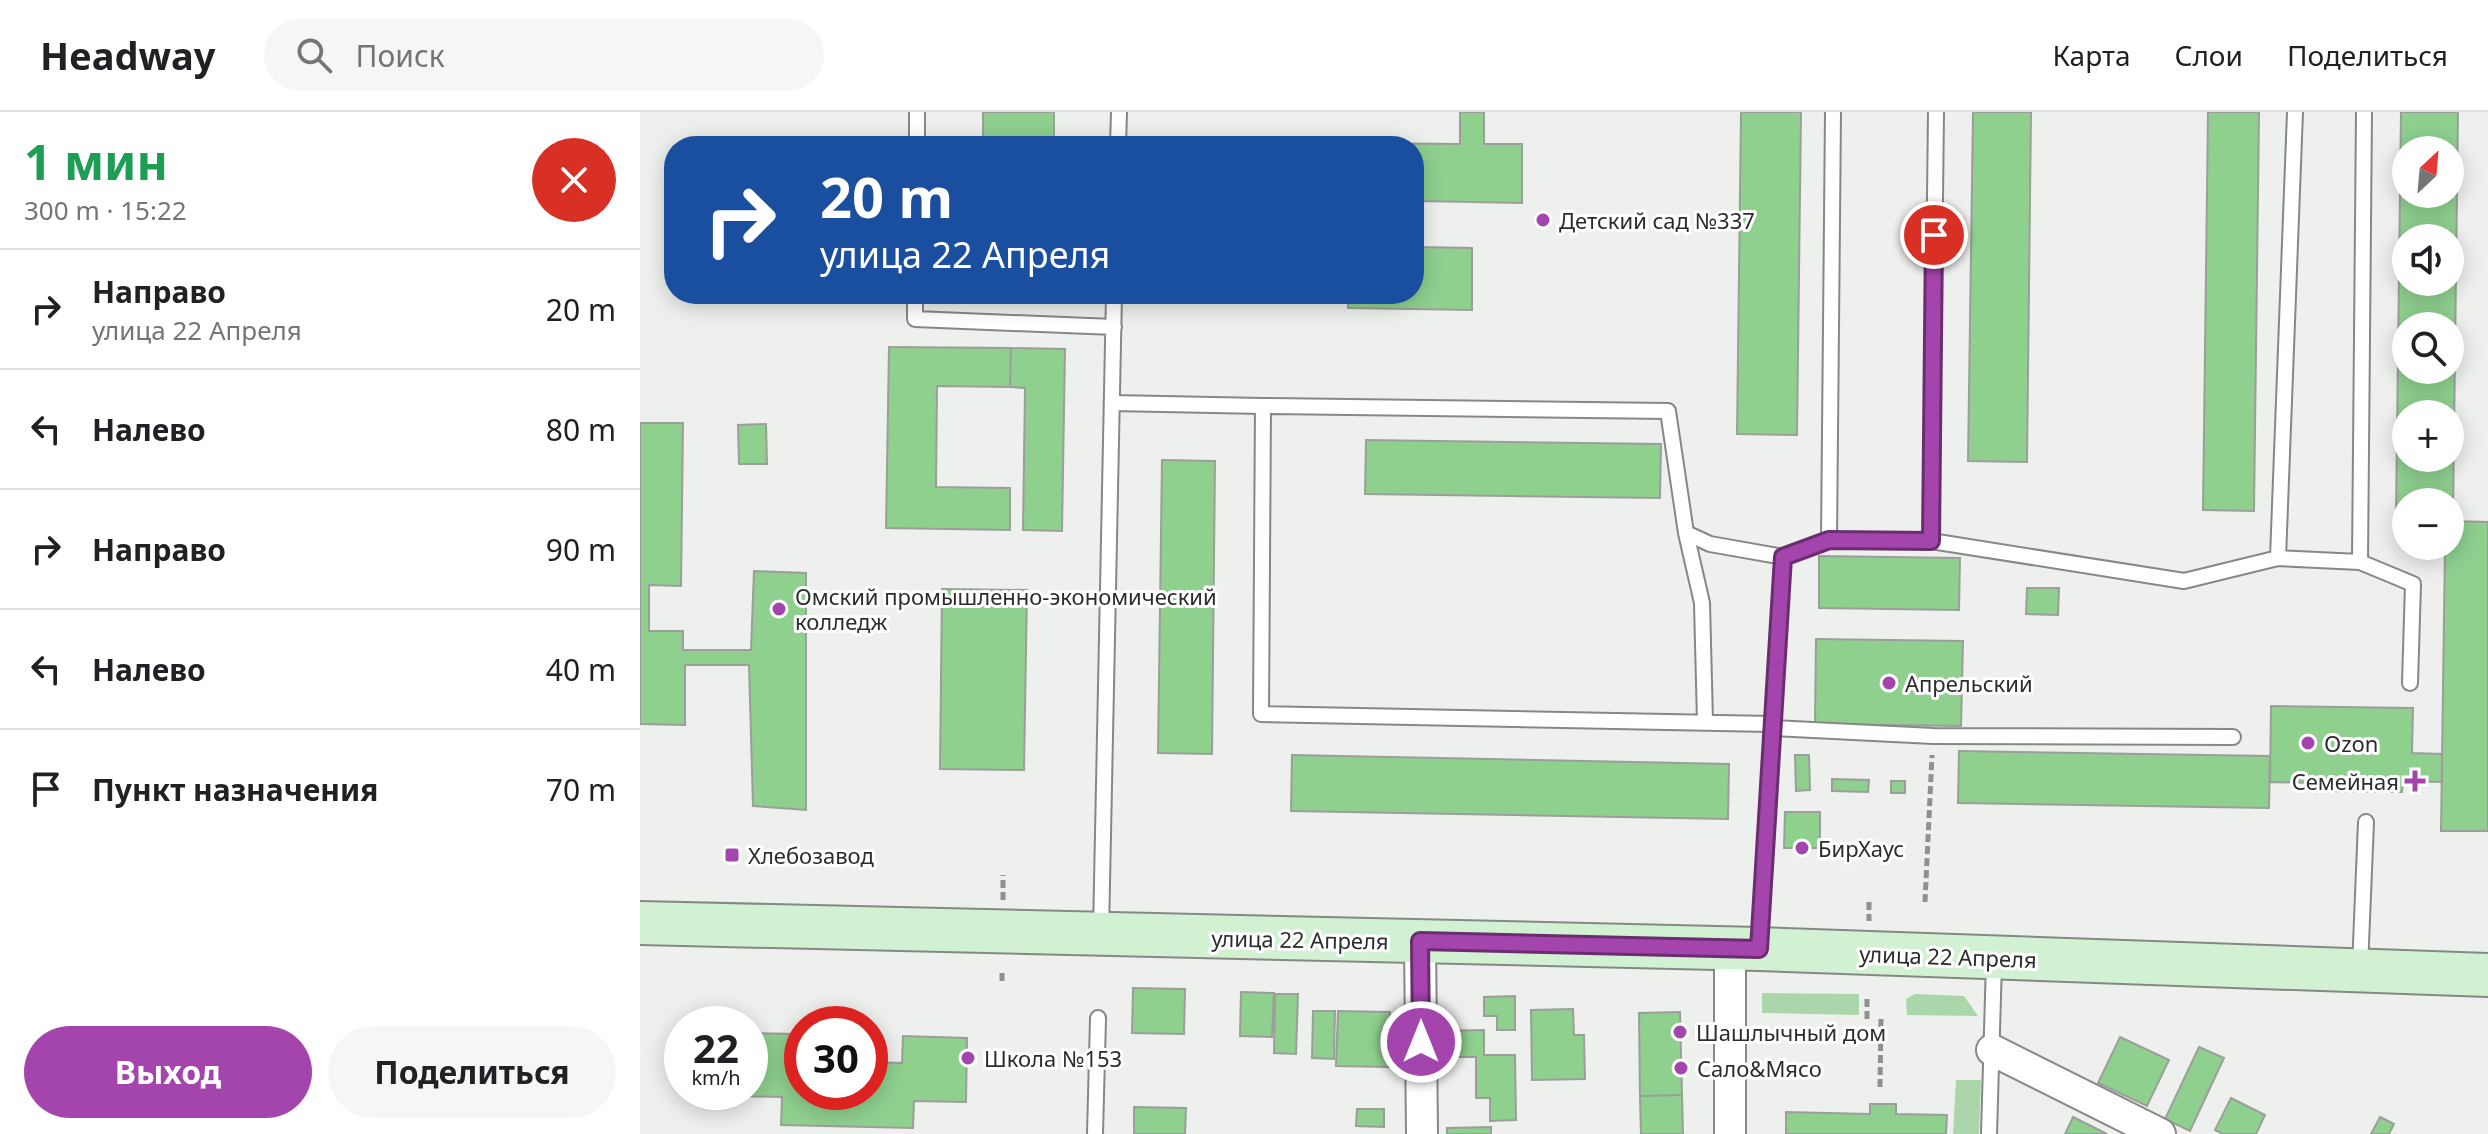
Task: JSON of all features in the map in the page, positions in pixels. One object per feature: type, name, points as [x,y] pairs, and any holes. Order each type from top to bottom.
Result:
[{"type":"main road","name":"улица 22 Апреля","points":[[640,923],[1101,936],[1744,948],[2488,975]]},
{"type":"street","points":[[1420,941],[1422,1134]]},
{"type":"street","points":[[1730,1134],[1744,948]]},
{"type":"street","points":[[1992,1050],[2160,1134]]},
{"type":"lane","points":[[917,112],[917,136]]},
{"type":"lane","points":[[1118,136],[1119,112]]},
{"type":"lane","points":[[1829,540],[1833,112]]},
{"type":"lane","points":[[1931,541],[1936,112]]},
{"type":"lane","points":[[2278,558],[2295,112]]},
{"type":"lane","points":[[2360,562],[2364,112]]},
{"type":"lane","points":[[915,304],[915,319],[1114,327]]},
{"type":"lane","points":[[1101,936],[1114,304]]},
{"type":"lane","points":[[1112,403],[1668,411],[1686,533],[1702,603],[1705,722]]},
{"type":"lane","points":[[1263,406],[1261,714],[1705,722],[1933,736],[2233,737]]},
{"type":"lane","points":[[1686,533],[1710,544],[1783,557],[1829,540],[1931,541],[2184,581],[2278,558],[2360,562],[2413,584],[2410,683]]},
{"type":"lane","points":[[1744,948],[1771,726],[1783,557]]},
{"type":"lane","points":[[2360,968],[2366,822]]},
{"type":"lane","points":[[1989,1134],[1994,958]]},
{"type":"lane","points":[[1095,1134],[1098,1018]]},
{"type":"path","points":[[1925,902],[1933,736]]},
{"type":"path","points":[[1002,973],[1002,981]]},
{"type":"path","points":[[1867,996],[1867,1019]]},
{"type":"path","points":[[1880,1087],[1881,1018]]},
{"type":"green space","points":[[1762,993],[1859,994],[1859,1015],[1762,1013]]},
{"type":"green space","points":[[1915,994],[1964,996],[1978,1016],[1907,1015],[1906,999]]},
{"type":"green space","points":[[1956,1080],[1981,1080],[1979,1134],[1953,1134]]},
{"type":"building","points":[[983,112],[1054,112],[1054,136],[983,136]]},
{"type":"building","points":[[1460,112],[1484,112],[1484,144],[1522,144],[1522,203],[1424,201],[1424,144],[1460,144]]},
{"type":"building","points":[[1741,112],[1801,112],[1797,435],[1737,434]]},
{"type":"building","points":[[1973,112],[2031,112],[2027,462],[1968,461]]},
{"type":"building","points":[[2208,112],[2259,112],[2254,511],[2203,510]]},
{"type":"building","points":[[2401,112],[2458,112],[2458,136],[2401,136]]},
{"type":"building","points":[[2400,208],[2457,208],[2457,224],[2400,224]]},
{"type":"building","points":[[1424,247],[1472,248],[1472,310],[1348,308],[1348,304],[1424,304]]},
{"type":"building","points":[[2399,296],[2456,296],[2456,312],[2399,312]]},
{"type":"building","points":[[889,347],[1011,348],[1010,387],[937,386],[936,487],[1010,488],[1010,530],[886,528]]},
{"type":"building","points":[[1011,348],[1065,349],[1062,531],[1023,530],[1025,388],[1010,387]]},
{"type":"building","points":[[2398,384],[2455,384],[2454,400],[2397,400]]},
{"type":"building","name":"Омский промышленно-экономический колледж","points":[[640,423],[683,423],[681,586],[649,585],[649,631],[683,631],[683,650],[751,650],[754,571],[806,573],[806,810],[753,806],[749,665],[685,665],[685,725],[640,724]]},
{"type":"building","points":[[766,424],[767,464],[739,464],[738,425]]},
{"type":"building","points":[[1366,440],[1661,444],[1660,498],[1365,494]]},
{"type":"building","points":[[1162,460],[1215,461],[1212,754],[1158,753]]},
{"type":"building","points":[[2397,472],[2454,472],[2453,488],[2396,488]]},
{"type":"building","points":[[2464,521],[2488,522],[2488,831],[2441,831],[2445,560],[2464,560]]},
{"type":"building","points":[[1819,556],[1960,558],[1959,610],[1819,608]]},
{"type":"building","points":[[2027,588],[2059,588],[2058,615],[2026,614]]},
{"type":"building","points":[[942,589],[1027,590],[1024,770],[940,769]]},
{"type":"building","name":"Апрельский","points":[[1816,639],[1963,641],[1961,726],[1815,724]]},
{"type":"building","points":[[2271,706],[2413,708],[2412,753],[2442,754],[2442,782],[2403,781],[2402,792],[2317,791],[2317,783],[2270,782]]},
{"type":"building","points":[[1959,751],[2270,756],[2269,808],[1958,803]]},
{"type":"building","points":[[1292,755],[1729,764],[1728,819],[1291,811]]},
{"type":"building","points":[[1795,755],[1809,755],[1810,790],[1796,791]]},
{"type":"building","points":[[1832,779],[1869,780],[1868,792],[1832,791]]},
{"type":"building","points":[[1891,781],[1905,781],[1905,793],[1891,793]]},
{"type":"building","points":[[1785,812],[1820,812],[1820,848],[1784,848]]},
{"type":"building","points":[[1133,988],[1185,989],[1184,1034],[1132,1033]]},
{"type":"building","points":[[1241,992],[1274,993],[1272,1037],[1240,1036]]},
{"type":"building","points":[[1275,994],[1298,994],[1296,1054],[1274,1053]]},
{"type":"building","points":[[1515,996],[1515,1030],[1497,1030],[1497,1016],[1484,1016],[1484,997]]},
{"type":"building","points":[[1573,1009],[1574,1035],[1584,1035],[1585,1079],[1532,1080],[1531,1010]]},
{"type":"building","points":[[1313,1011],[1335,1011],[1334,1059],[1312,1058]]},
{"type":"building","points":[[1338,1011],[1390,1012],[1389,1067],[1336,1066]]},
{"type":"building","points":[[1680,1012],[1682,1095],[1640,1096],[1639,1013]]},
{"type":"building","points":[[1484,1030],[1484,1055],[1515,1055],[1516,1120],[1490,1121],[1490,1098],[1476,1098],[1476,1057],[1436,1057],[1436,1031]]},
{"type":"building","points":[[768,1033],[784,1034],[784,1110],[888,1110],[888,1063],[902,1063],[903,1036],[967,1038],[966,1102],[914,1101],[913,1128],[781,1125],[782,1097],[768,1097]]},
{"type":"building","points":[[2120,1037],[2169,1060],[2147,1106],[2098,1083]]},
{"type":"building","points":[[2199,1047],[2224,1058],[2190,1131],[2165,1119]]},
{"type":"building","points":[[1682,1095],[1683,1134],[1641,1134],[1640,1096]]},
{"type":"building","points":[[2231,1098],[2265,1115],[2256,1134],[2223,1134],[2215,1130]]},
{"type":"building","points":[[1870,1104],[1896,1104],[1896,1114],[1947,1115],[1946,1134],[1786,1134],[1786,1112],[1870,1114]]},
{"type":"building","points":[[1134,1107],[1186,1108],[1185,1134],[1134,1134]]},
{"type":"building","points":[[1357,1109],[1384,1109],[1384,1127],[1356,1126]]},
{"type":"building","points":[[2073,1117],[2107,1134],[2065,1134]]},
{"type":"building","points":[[2380,1117],[2394,1124],[2389,1134],[2371,1134]]},
{"type":"building","points":[[1491,1127],[1491,1134],[1447,1134],[1447,1128]]},
{"type":"place","name":"Детский сад №337","points":[[1543,220]]},
{"type":"place","name":"Омский промышленно-экономический колледж","points":[[779,609]]},
{"type":"place","name":"Апрельский","points":[[1889,683]]},
{"type":"place","name":"Ozon","points":[[2308,743]]},
{"type":"place","name":"Семейная","points":[[2415,781]]},
{"type":"place","name":"БирХаус","points":[[1802,848]]},
{"type":"place","name":"Хлебозавод","points":[[732,855]]},
{"type":"place","name":"Шашлычный дом","points":[[1680,1032]]},
{"type":"place","name":"Школа №153","points":[[968,1058]]},
{"type":"place","name":"Сало&Мясо","points":[[1681,1068]]},
{"type":"route","points":[[1421,1042],[1420,941],[1759,949],[1783,557],[1829,540],[1931,541],[1934,235]]}]
